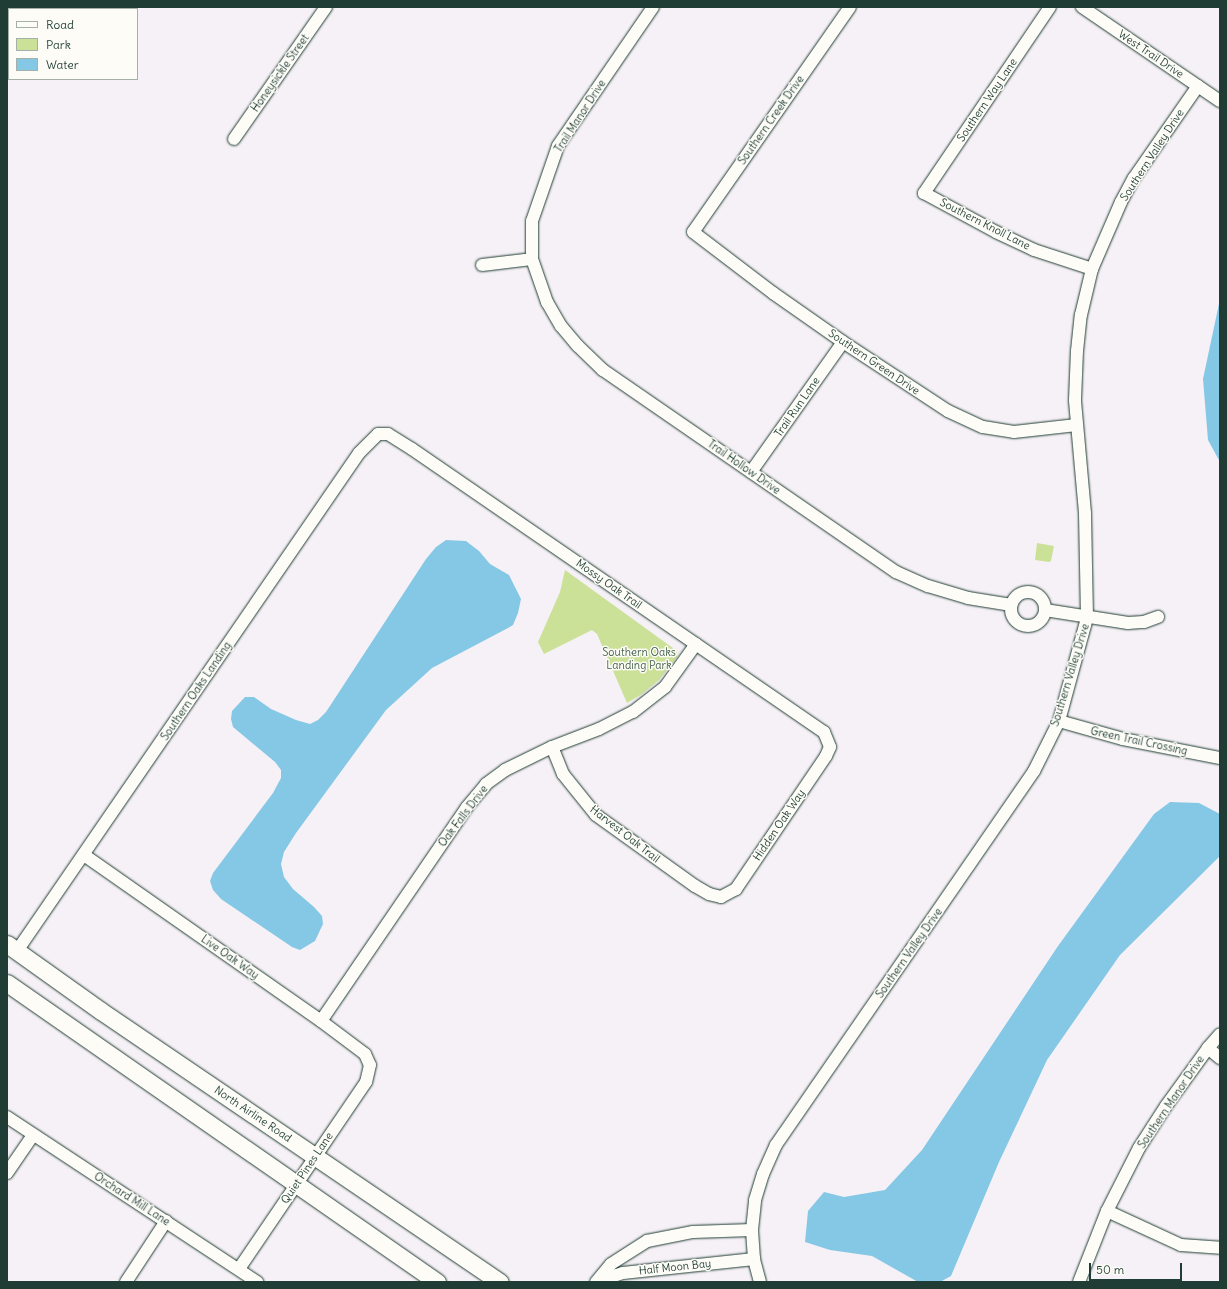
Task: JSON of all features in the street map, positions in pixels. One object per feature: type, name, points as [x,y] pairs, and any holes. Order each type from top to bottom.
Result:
[{"type":"main road","name":"North Airline Road","points":[[12,948],[101,1012],[500,1282]]},
{"type":"main road","points":[[7,983],[437,1282]]},
{"type":"street","name":"Honeysickle Street","points":[[234,139],[326,7]]},
{"type":"street","name":"Trail Manor Drive","points":[[532,259],[532,221],[558,146],[653,7]]},
{"type":"street","name":"Southern Creek Drive","points":[[693,232],[850,7]]},
{"type":"street","name":"Southern Way Lane","points":[[924,192],[1050,7]]},
{"type":"street","name":"West Trail Drive","points":[[1082,7],[1220,102]]},
{"type":"street","name":"Southern Valley Drive","points":[[760,1282],[754,1259],[752,1230],[756,1200],[763,1174],[776,1145],[1030,777],[1059,721],[1088,618],[1085,513],[1075,400],[1077,351],[1082,315],[1092,269],[1109,227],[1134,178],[1198,86]]},
{"type":"street","name":"Southern Knoll Lane","points":[[924,192],[996,232],[1034,250],[1092,269]]},
{"type":"street","name":"Southern Green Drive","points":[[693,232],[773,293],[843,342],[948,411],[983,426],[1014,432],[1077,425]]},
{"type":"street","points":[[482,265],[532,259]]},
{"type":"street","name":"Trail Hollow Drive","points":[[532,259],[547,302],[561,326],[578,346],[603,370],[896,572],[928,586],[968,598],[1011,605]]},
{"type":"street","name":"Trail Run Lane","points":[[751,472],[843,342]]},
{"type":"street","name":"Mossy Oak Trail","points":[[378,434],[388,434],[412,448],[824,732],[830,747]]},
{"type":"street","name":"Southern Oaks Landing","points":[[12,948],[84,855],[359,453],[378,434]]},
{"type":"street","points":[[1028,592],[1039,595],[1043,599],[1045,610],[1041,621],[1036,624],[1026,626],[1016,621],[1011,611],[1011,605],[1017,596],[1028,592]]},
{"type":"street","points":[[1045,610],[1088,618],[1128,623],[1144,622],[1158,617]]},
{"type":"street","name":"Oak Falls Drive","points":[[321,1021],[467,807],[486,784],[505,770],[552,748],[600,729],[633,712],[665,687],[696,644]]},
{"type":"street","name":"Green Trail Crossing","points":[[1059,721],[1123,739],[1220,758]]},
{"type":"street","name":"Hidden Oak Way","points":[[721,897],[736,889],[826,756],[830,747]]},
{"type":"street","name":"Harvest Oak Trail","points":[[552,748],[563,774],[596,815],[695,886],[709,894],[721,897]]},
{"type":"street","name":"Live Oak Way","points":[[84,855],[321,1021],[365,1054],[370,1065]]},
{"type":"street","name":"Southern Manor Drive","points":[[1079,1282],[1107,1211],[1140,1148],[1166,1106],[1208,1048],[1220,1034]]},
{"type":"street","points":[[1208,1048],[1220,1058]]},
{"type":"street","name":"Quiet Pines Lane","points":[[239,1269],[366,1082],[370,1065]]},
{"type":"street","name":"Orchard Mill Lane","points":[[7,1117],[257,1282]]},
{"type":"street","points":[[7,1173],[33,1135]]},
{"type":"street","points":[[1107,1211],[1181,1245],[1220,1248]]},
{"type":"street","points":[[126,1282],[166,1221]]},
{"type":"street","name":"Half Moon Bay","points":[[596,1282],[611,1264],[647,1241],[693,1232],[752,1230]]},
{"type":"street","name":"Half Moon Bay","points":[[596,1282],[623,1273],[754,1259]]},
{"type":"green space","points":[[1037,543],[1054,546],[1051,561],[1035,560]]},
{"type":"green space","name":"Southern Oaks Landing Park","points":[[565,570],[677,651],[677,657],[659,680],[642,694],[627,703],[597,634],[592,630],[544,654],[538,642],[560,592]]},
{"type":"water","points":[[1220,299],[1220,462],[1208,440],[1203,379]]},
{"type":"water","points":[[446,540],[466,541],[479,551],[490,564],[509,575],[521,599],[518,613],[513,625],[432,668],[386,710],[296,833],[284,852],[281,864],[284,877],[293,889],[322,916],[323,924],[315,941],[300,950],[292,947],[221,899],[213,890],[210,881],[213,873],[273,793],[281,778],[281,770],[275,762],[233,727],[231,719],[232,711],[245,697],[254,697],[271,709],[296,720],[310,724],[318,720],[326,712],[426,559],[436,547]]},
{"type":"water","points":[[1170,802],[1199,803],[1220,814],[1220,856],[1120,955],[1047,1060],[999,1162],[951,1276],[940,1282],[918,1282],[872,1256],[830,1250],[805,1242],[808,1211],[824,1192],[844,1197],[885,1190],[922,1150],[1058,946],[1154,814]]}]
